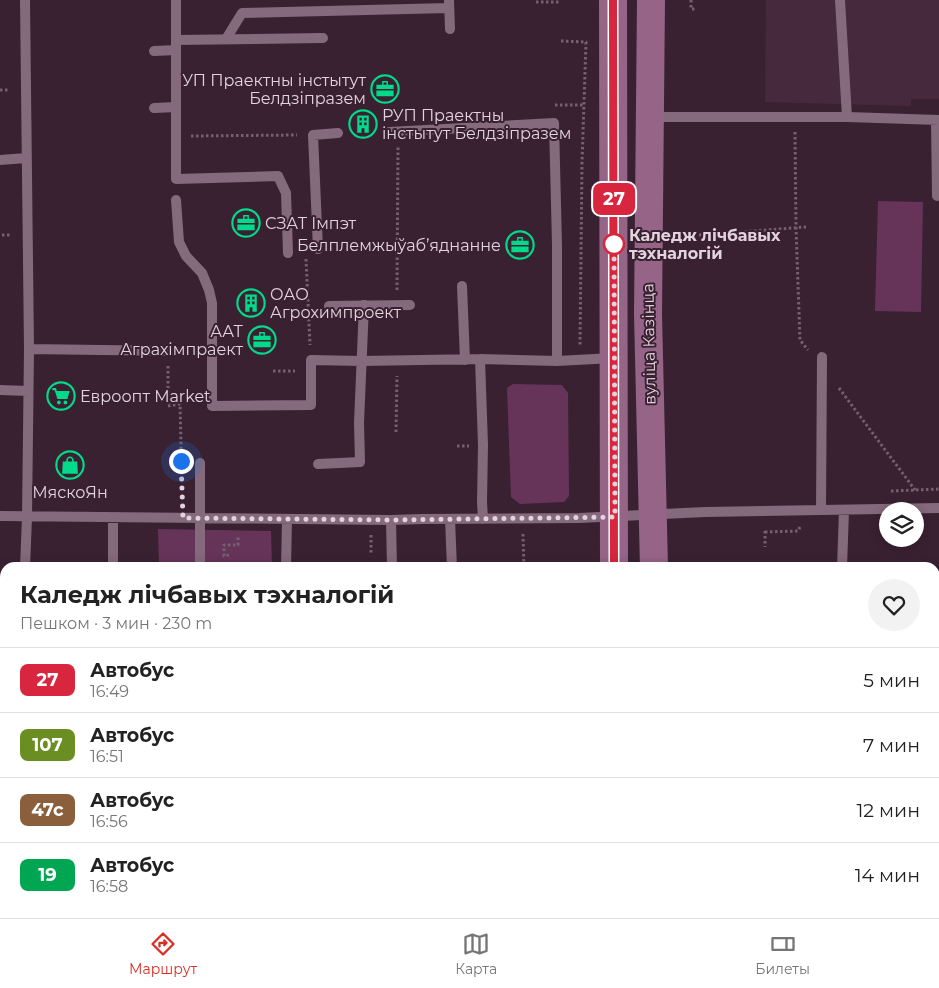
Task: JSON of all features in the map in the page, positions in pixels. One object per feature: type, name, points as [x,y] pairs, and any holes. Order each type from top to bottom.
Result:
[{"type":"main road","points":[[613,0],[614,562]]},
{"type":"main road","name":"вуліца Казінца","points":[[650,0],[648,314],[654,562]]},
{"type":"lane","points":[[25,0],[28,349],[25,562]]},
{"type":"lane","points":[[176,0],[176,179],[278,176],[286,192],[288,253]]},
{"type":"lane","points":[[840,0],[847,117]]},
{"type":"lane","points":[[226,39],[242,13],[449,4],[450,29]]},
{"type":"lane","points":[[154,51],[176,45],[226,39],[323,38]]},
{"type":"lane","points":[[154,108],[176,107]]},
{"type":"lane","points":[[650,117],[847,117],[938,120],[937,196]]},
{"type":"lane","points":[[394,131],[554,123],[557,361]]},
{"type":"lane","points":[[318,249],[313,135],[338,133]]},
{"type":"lane","points":[[0,160],[26,158]]},
{"type":"lane","points":[[176,200],[179,242],[186,256],[202,274],[209,290],[212,304],[212,406],[311,405],[311,366],[397,360],[480,359],[557,361],[614,358]]},
{"type":"lane","points":[[462,286],[465,360]]},
{"type":"lane","points":[[318,464],[360,462],[359,422],[364,305]]},
{"type":"lane","points":[[329,306],[410,305]]},
{"type":"lane","points":[[28,349],[172,351]]},
{"type":"lane","points":[[821,509],[822,357]]},
{"type":"lane","points":[[480,359],[483,519]]},
{"type":"lane","points":[[0,390],[28,391]]},
{"type":"lane","points":[[200,463],[200,562]]},
{"type":"lane","points":[[0,516],[392,520],[615,517],[653,514],[821,509],[939,508]]},
{"type":"lane","points":[[842,562],[844,510]]},
{"type":"lane","points":[[113,518],[113,562]]},
{"type":"lane","points":[[286,562],[287,519]]},
{"type":"lane","points":[[450,519],[452,562]]},
{"type":"lane","points":[[392,520],[392,562]]},
{"type":"path","points":[[691,0],[691,9],[697,9]]},
{"type":"path","points":[[536,2],[561,2]]},
{"type":"path","points":[[561,41],[586,42],[582,163],[580,360]]},
{"type":"path","points":[[555,105],[584,105]]},
{"type":"path","points":[[795,117],[796,228]]},
{"type":"path","points":[[394,131],[397,305]]},
{"type":"path","points":[[176,136],[313,135]]},
{"type":"path","points":[[699,235],[806,227]]},
{"type":"path","points":[[274,371],[311,366],[306,251]]},
{"type":"path","points":[[172,351],[168,406],[180,404],[183,518]]},
{"type":"path","points":[[396,432],[397,360]]},
{"type":"path","points":[[229,556],[224,556],[224,545],[238,545],[238,530]]},
{"type":"path","points":[[372,532],[372,554]]},
{"type":"path","points":[[523,532],[524,562]]},
{"type":"shaded area","points":[[766,0],[939,0],[939,99],[911,99],[911,106],[765,102]]},
{"type":"shaded area","points":[[878,201],[923,202],[921,312],[875,311]]},
{"type":"shaded area","points":[[513,384],[562,385],[568,393],[569,496],[564,502],[520,504],[511,497],[507,388]]},
{"type":"shaded area","points":[[158,529],[271,531],[272,562],[159,562]]},
{"type":"bus line","name":"27","points":[[613,0],[614,562]]},
{"type":"place","name":"УП Праектны інстытут Белдзіпразем","points":[[385,89]]},
{"type":"place","name":"РУП Праектны інстытут Белдзіпразем","points":[[363,124]]},
{"type":"place","name":"СЗАТ Імпэт","points":[[246,223]]},
{"type":"place","name":"Каледж лічбавых тэхналогій","points":[[614,244]]},
{"type":"place","name":"Белплемжыўабʼяднанне","points":[[520,245]]},
{"type":"place","name":"ОАО Агрохимпроект","points":[[251,303]]},
{"type":"place","name":"ААТ Аграхімпраект","points":[[262,340]]},
{"type":"place","name":"Евроопт Market","points":[[61,396]]},
{"type":"place","name":"МяскоЯн","points":[[70,465]]},
{"type":"route","points":[[181,461],[183,518],[392,520],[615,517],[614,244]]}]
